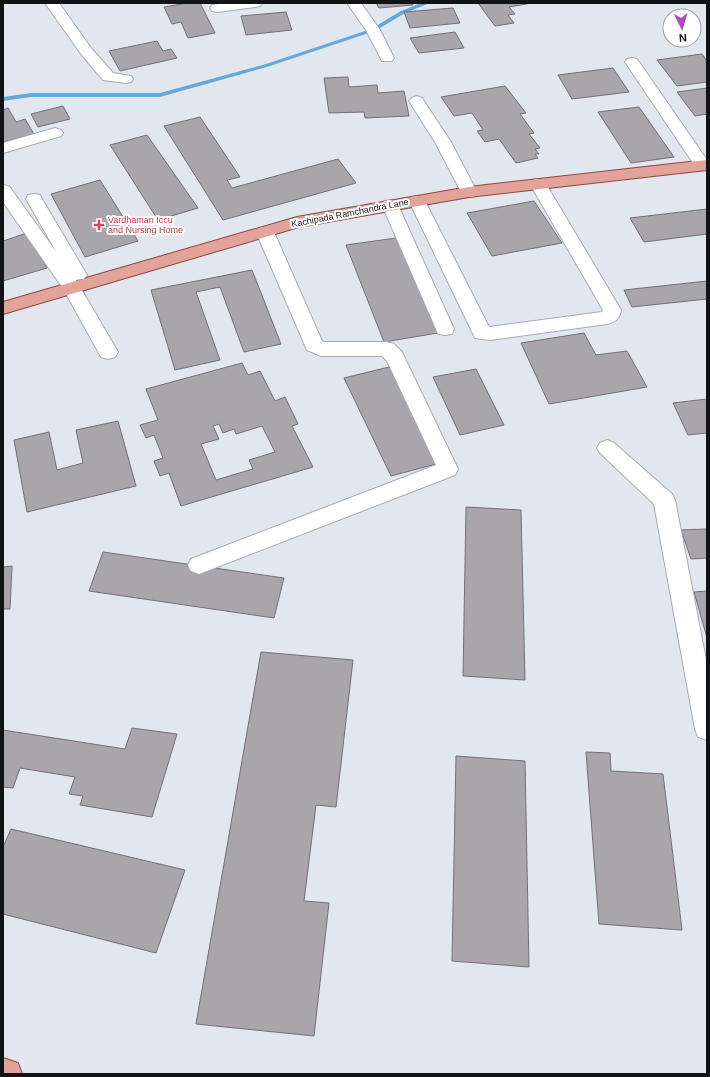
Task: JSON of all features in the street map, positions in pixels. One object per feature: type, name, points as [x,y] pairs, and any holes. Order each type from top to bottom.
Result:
[{"type":"main road","name":"Kachipada Ramchandra Lane","points":[[3,308],[297,222],[469,192],[705,165]]},
{"type":"main road","points":[[3,1073],[7,1074]]},
{"type":"street","points":[[52,3],[86,51],[108,77],[126,79]]},
{"type":"street","points":[[218,8],[255,3]]},
{"type":"street","points":[[354,3],[373,30],[387,58]]},
{"type":"street","points":[[632,62],[705,165]]},
{"type":"street","points":[[417,100],[443,142],[469,192]]},
{"type":"street","points":[[3,148],[55,133]]},
{"type":"street","points":[[417,201],[482,333],[490,334],[607,318],[611,315],[612,310],[538,184]]},
{"type":"street","points":[[3,190],[77,287]]},
{"type":"street","points":[[34,199],[108,352]]},
{"type":"street","points":[[390,205],[445,329]]},
{"type":"street","points":[[199,565],[448,469],[395,357],[387,349],[321,349],[314,344],[265,232]]},
{"type":"street","points":[[606,448],[664,500],[707,728]]},
{"type":"building","points":[[188,3],[200,3],[215,33],[188,38],[181,22],[172,24],[164,7]]},
{"type":"building","points":[[376,3],[412,3],[413,5],[379,8]]},
{"type":"building","points":[[478,3],[532,3],[509,7],[515,14],[508,15],[514,23],[495,26]]},
{"type":"building","points":[[453,8],[460,23],[410,28],[404,12]]},
{"type":"building","points":[[286,12],[292,30],[246,35],[241,16]]},
{"type":"building","points":[[455,32],[464,48],[419,53],[410,38]]},
{"type":"building","points":[[157,41],[163,51],[171,49],[177,58],[120,71],[109,51]]},
{"type":"building","points":[[702,54],[707,61],[707,82],[677,86],[657,60]]},
{"type":"building","points":[[613,68],[629,92],[572,99],[558,75]]},
{"type":"building","points":[[348,77],[349,87],[377,85],[378,93],[404,91],[409,116],[365,118],[364,112],[329,113],[324,78]]},
{"type":"building","points":[[505,86],[526,113],[520,114],[534,133],[529,134],[540,148],[535,149],[539,154],[535,154],[538,158],[516,163],[499,139],[485,142],[477,131],[483,130],[472,113],[454,116],[441,97]]},
{"type":"building","points":[[707,88],[707,114],[695,116],[677,92]]},
{"type":"building","points":[[63,106],[70,119],[38,127],[31,114]]},
{"type":"building","points":[[639,107],[674,157],[631,163],[598,112]]},
{"type":"building","points":[[8,108],[16,122],[25,119],[34,134],[3,142],[3,110]]},
{"type":"building","points":[[200,117],[240,177],[227,180],[232,188],[338,159],[356,183],[223,220],[164,126]]},
{"type":"building","points":[[147,135],[198,208],[158,220],[110,145]]},
{"type":"building","points":[[100,180],[138,241],[85,257],[51,194]]},
{"type":"building","points":[[534,201],[562,243],[492,256],[467,213]]},
{"type":"building","points":[[707,209],[707,234],[644,242],[630,218]]},
{"type":"building","points":[[27,233],[47,268],[3,281],[3,241]]},
{"type":"building","points":[[396,238],[438,333],[384,342],[346,245]]},
{"type":"building","points":[[252,270],[281,344],[244,352],[220,287],[196,292],[220,360],[175,370],[151,290]]},
{"type":"building","points":[[707,281],[707,299],[632,307],[624,290]]},
{"type":"building","points":[[584,333],[596,355],[627,351],[647,387],[549,404],[521,343]]},
{"type":"building","points":[[242,363],[248,375],[260,371],[275,401],[285,397],[298,424],[292,426],[313,467],[181,506],[169,473],[160,476],[154,461],[163,458],[154,435],[146,438],[140,425],[158,420],[146,389]],"holes":[[[219,424],[223,433],[234,429],[236,434],[262,426],[275,452],[249,460],[253,469],[216,480],[201,444],[219,439],[213,426]]]},
{"type":"building","points":[[389,367],[440,463],[391,476],[344,378]]},
{"type":"building","points":[[476,369],[504,425],[460,435],[433,377]]},
{"type":"building","points":[[707,399],[707,433],[688,435],[673,403]]},
{"type":"building","points":[[118,421],[136,486],[27,512],[14,440],[49,432],[57,470],[83,463],[76,430]]},
{"type":"building","points":[[466,507],[521,510],[525,680],[463,676]]},
{"type":"building","points":[[707,529],[707,558],[691,559],[681,530]]},
{"type":"building","points":[[103,552],[284,578],[274,618],[89,591]]},
{"type":"building","points":[[12,566],[10,609],[3,609],[3,567]]},
{"type":"building","points":[[707,591],[707,638],[694,592]]},
{"type":"building","points":[[261,652],[353,660],[336,807],[316,805],[304,901],[329,903],[314,1036],[196,1024]]},
{"type":"building","points":[[132,728],[177,734],[152,817],[80,805],[83,796],[69,794],[75,777],[20,768],[13,788],[3,787],[3,730],[125,749]]},
{"type":"building","points":[[586,752],[610,753],[611,771],[663,774],[682,930],[599,924]]},
{"type":"building","points":[[456,756],[525,761],[529,967],[452,961]]},
{"type":"building","points":[[11,829],[185,870],[156,953],[3,914],[3,847]]},
{"type":"waterway","points":[[3,99],[31,95],[160,95],[268,65],[373,30],[403,12],[427,3]]},
{"type":"place","name":"Vardhaman Iccu and Nursing Home","points":[[99,225]]}]
